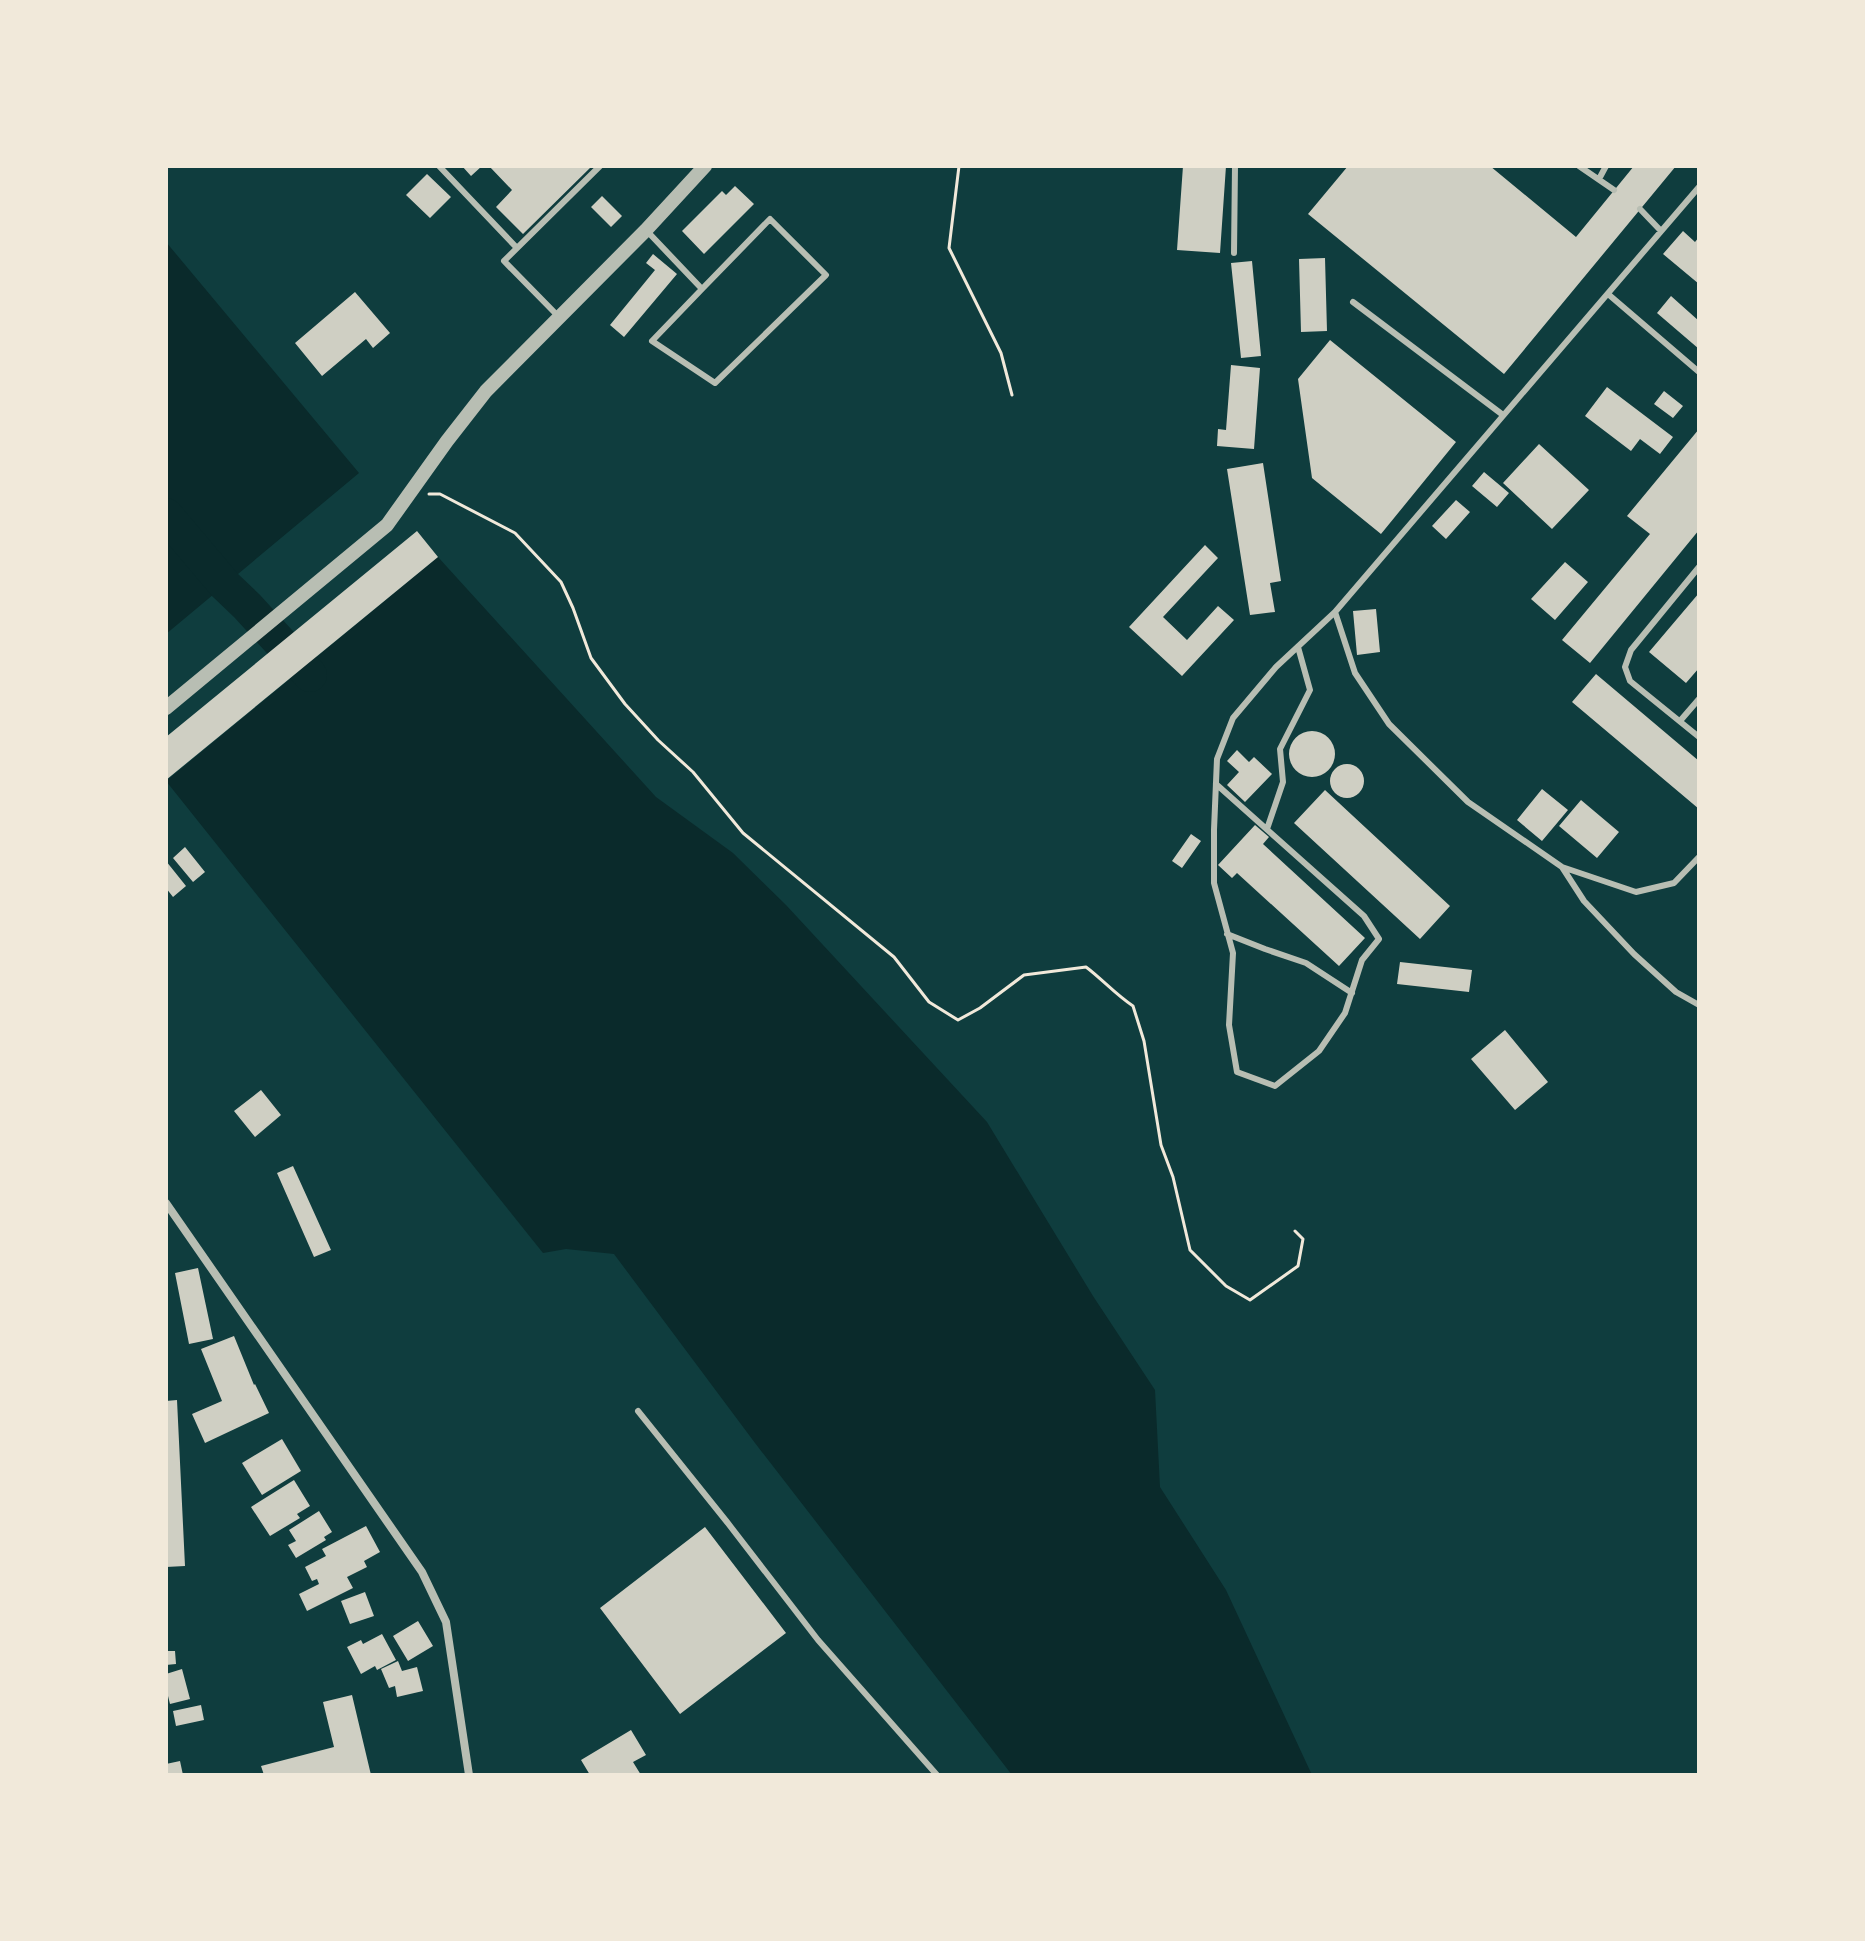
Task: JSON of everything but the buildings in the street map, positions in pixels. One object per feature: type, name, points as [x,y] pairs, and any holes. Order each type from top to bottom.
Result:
[{"type":"street","points":[[166,708],[387,525],[486,391],[705,166]]},
{"type":"street","points":[[166,1203],[422,1572],[446,1622],[469,1775]]},
{"type":"lane","points":[[439,166],[517,248]]},
{"type":"lane","points":[[559,316],[504,261],[600,166]]},
{"type":"lane","points":[[1234,253],[1235,166]]},
{"type":"lane","points":[[1579,166],[1614,190]]},
{"type":"lane","points":[[1599,179],[1606,166]]},
{"type":"lane","points":[[1216,784],[1364,916],[1379,939],[1362,960],[1345,1013],[1319,1051],[1275,1086],[1237,1072],[1229,1025],[1233,953],[1214,883],[1216,784],[1217,759],[1233,718],[1276,667],[1335,612],[1699,187]]},
{"type":"lane","points":[[1640,209],[1661,231]]},
{"type":"lane","points":[[770,219],[826,275],[715,383],[652,341],[702,289],[770,219]]},
{"type":"lane","points":[[646,230],[702,289]]},
{"type":"lane","points":[[1608,294],[1699,372]]},
{"type":"lane","points":[[1353,302],[1503,415]]},
{"type":"lane","points":[[1699,567],[1631,650],[1625,667],[1630,681],[1699,737]]},
{"type":"lane","points":[[1335,612],[1355,673],[1389,724],[1468,802],[1562,867],[1636,892],[1674,883],[1699,857]]},
{"type":"lane","points":[[1267,829],[1283,782],[1280,749],[1310,690],[1298,647]]},
{"type":"lane","points":[[1680,721],[1699,699]]},
{"type":"lane","points":[[1562,867],[1584,901],[1634,954],[1676,992],[1699,1005]]},
{"type":"lane","points":[[1227,934],[1306,963],[1352,993]]},
{"type":"lane","points":[[638,1411],[818,1640],[937,1775]]},
{"type":"path","points":[[959,166],[949,248],[1001,353],[1012,395]]},
{"type":"path","points":[[409,494],[440,494],[515,533],[561,582],[591,658],[625,704],[693,772],[743,833],[894,957],[929,1002],[958,1020],[980,1008],[1024,975],[1086,967],[1133,1006],[1144,1041],[1161,1145],[1173,1177],[1190,1250],[1226,1286],[1250,1300],[1298,1266],[1303,1239],[1295,1231]]},
{"type":"water","points":[[166,242],[359,473],[166,634]]},
{"type":"water","points":[[438,557],[656,797],[733,853],[786,905],[987,1122],[1093,1296],[1155,1390],[1160,1487],[1226,1590],[1312,1775],[1012,1775],[755,1443],[614,1254],[566,1249],[543,1253],[166,781]]},
{"type":"waterway","points":[[166,515],[225,585],[310,675]]}]
